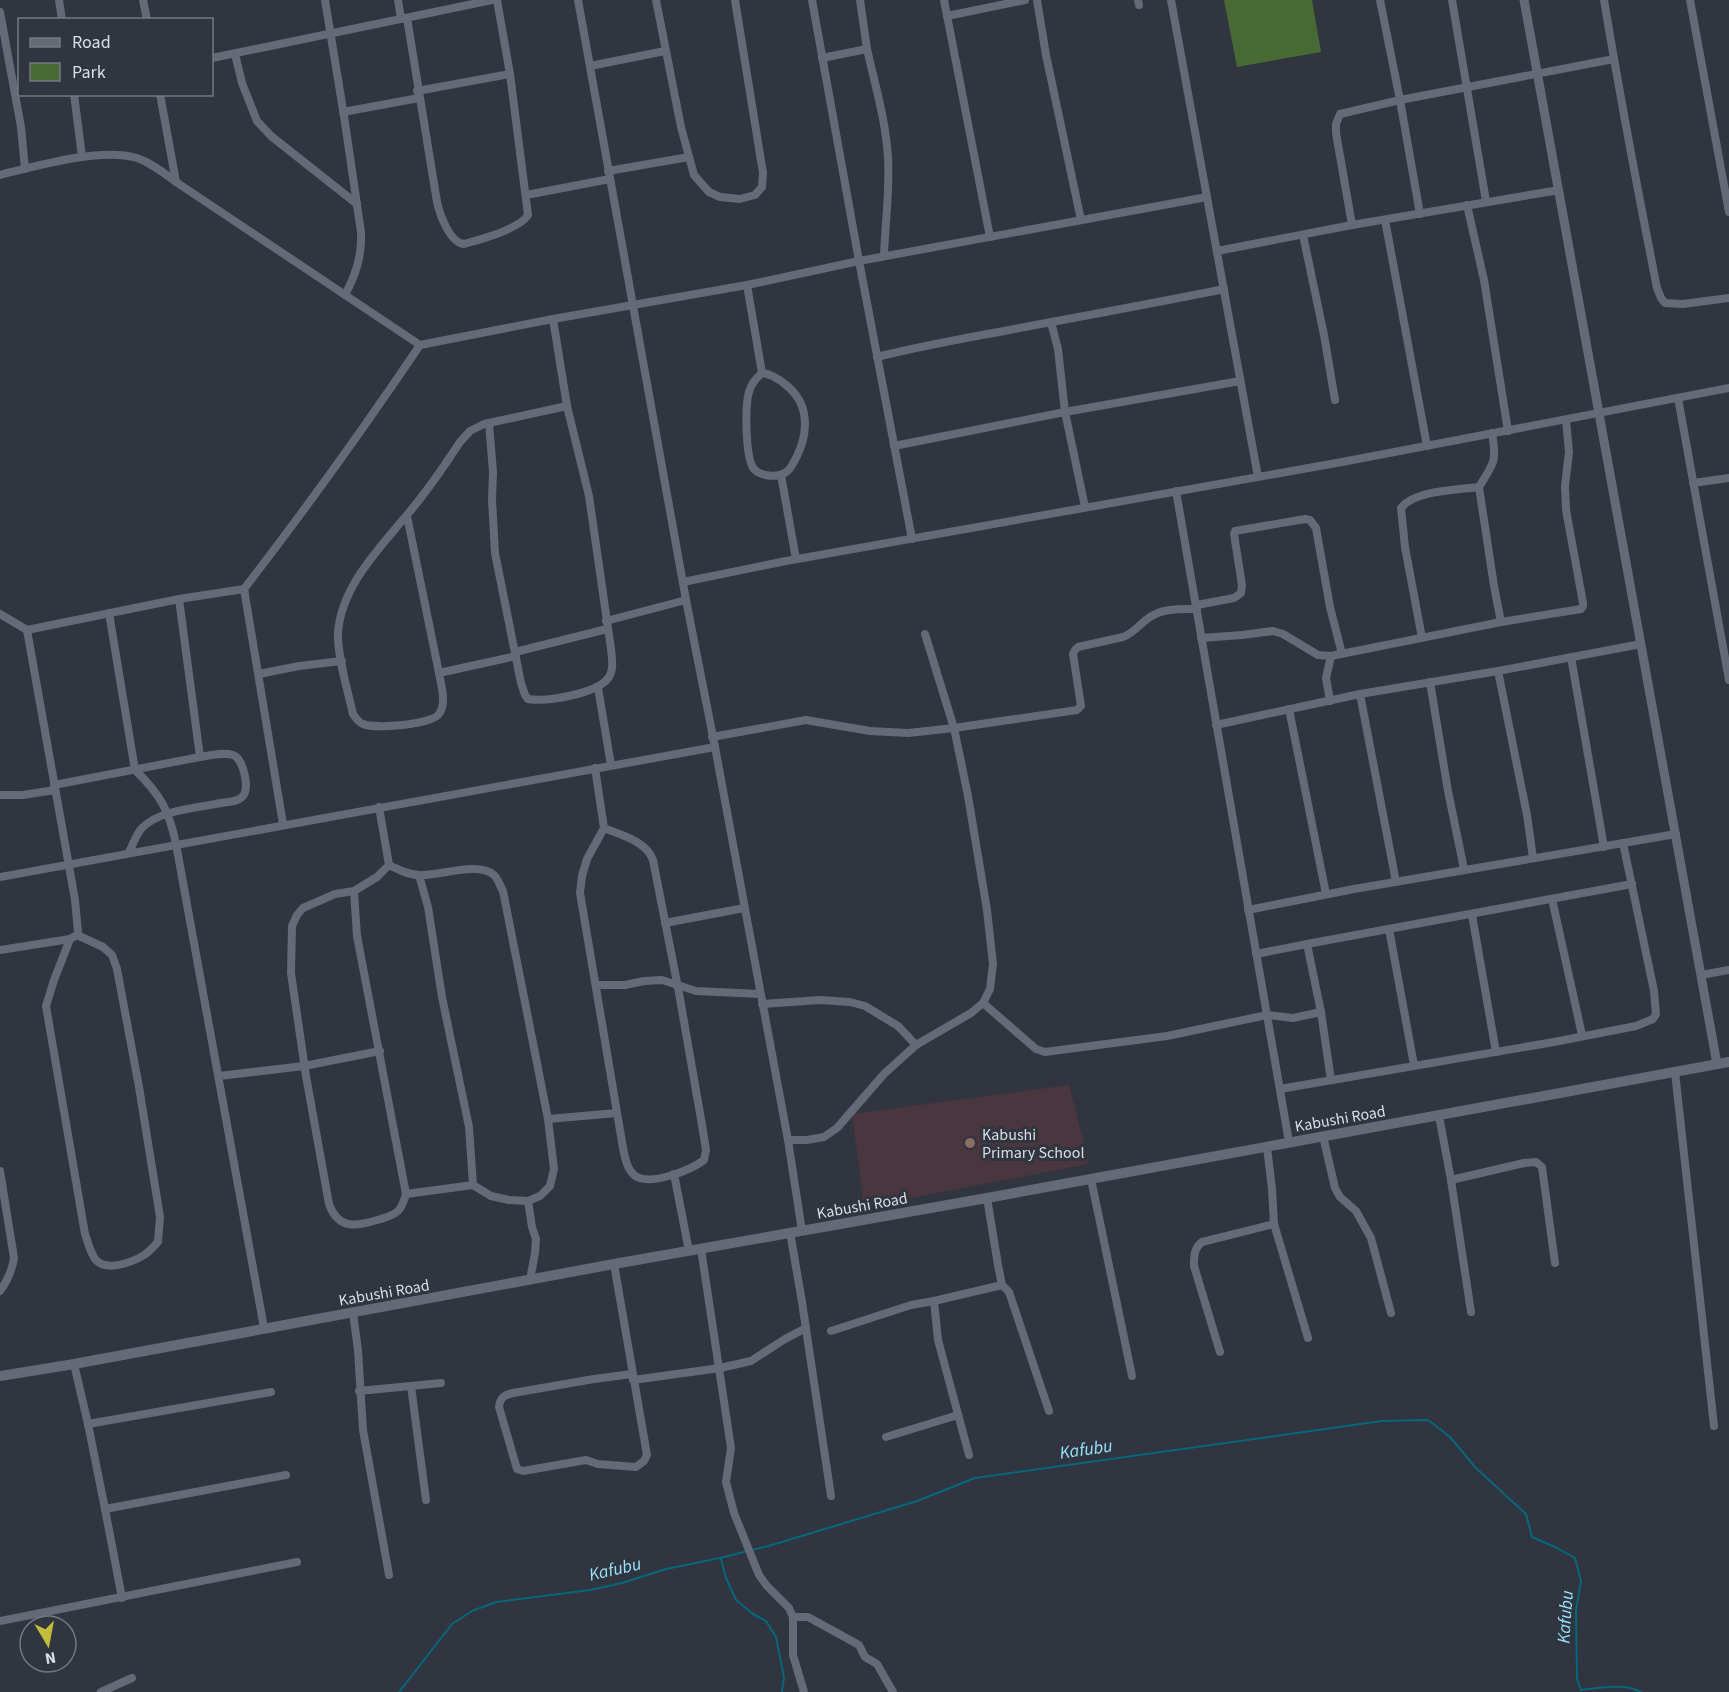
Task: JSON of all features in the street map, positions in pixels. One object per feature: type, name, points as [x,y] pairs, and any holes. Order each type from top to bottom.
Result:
[{"type":"main road","name":"Kabushi Road","points":[[0,1376],[1729,1062]]},
{"type":"street","points":[[59,0],[62,18]]},
{"type":"street","points":[[143,0],[147,18]]},
{"type":"street","points":[[325,0],[362,248],[354,279],[345,295]]},
{"type":"street","points":[[398,0],[404,18],[436,202],[454,240],[464,244],[521,223],[528,215],[510,74],[497,0]]},
{"type":"street","points":[[213,58],[492,0]]},
{"type":"street","points":[[578,0],[686,600],[788,1140],[802,1231]]},
{"type":"street","points":[[656,0],[665,51],[694,175],[709,192],[720,197],[740,199],[755,195],[762,187],[763,173],[735,0]]},
{"type":"street","points":[[812,0],[912,539]]},
{"type":"street","points":[[860,0],[867,49],[886,138],[888,169],[884,256]]},
{"type":"street","points":[[944,0],[990,237]]},
{"type":"street","points":[[947,16],[1025,0]]},
{"type":"street","points":[[1037,0],[1046,55],[1081,220]]},
{"type":"street","points":[[1171,0],[1258,477]]},
{"type":"street","points":[[1380,0],[1420,214]]},
{"type":"street","points":[[1452,0],[1486,201]]},
{"type":"street","points":[[1524,0],[1717,1064]]},
{"type":"street","points":[[1604,0],[1657,288],[1665,303],[1683,304],[1729,297]]},
{"type":"street","points":[[1690,0],[1729,212]]},
{"type":"street","points":[[0,12],[12,88],[21,127],[25,169]]},
{"type":"street","points":[[822,58],[867,49]]},
{"type":"street","points":[[590,66],[665,51]]},
{"type":"street","points":[[235,54],[242,83],[257,120],[271,136],[357,204]]},
{"type":"street","points":[[1352,225],[1336,133],[1337,118],[1340,114],[1400,100],[1614,59]]},
{"type":"street","points":[[343,112],[510,74]]},
{"type":"street","points":[[74,96],[82,157]]},
{"type":"street","points":[[160,96],[176,182]]},
{"type":"street","points":[[0,175],[82,157],[108,154],[136,158],[156,167],[420,345]]},
{"type":"street","points":[[526,195],[689,157]]},
{"type":"street","points":[[1217,251],[1486,201],[1559,190]]},
{"type":"street","points":[[0,614],[27,630],[179,599],[244,589],[298,519],[420,345],[747,285],[884,256],[1207,196]]},
{"type":"street","points":[[1467,205],[1494,337],[1508,431]]},
{"type":"street","points":[[1384,220],[1427,446]]},
{"type":"street","points":[[1303,235],[1335,400]]},
{"type":"street","points":[[747,285],[762,373]]},
{"type":"street","points":[[877,357],[914,347],[1224,289]]},
{"type":"street","points":[[489,423],[495,553],[525,695],[528,699],[536,700],[561,697],[598,688],[610,676],[612,666],[607,625],[588,496],[567,406],[553,319]]},
{"type":"street","points":[[1051,322],[1058,349],[1065,412],[1085,507]]},
{"type":"street","points":[[762,373],[781,381],[792,390],[803,406],[805,415],[801,449],[787,472],[781,475],[760,473],[756,471],[751,461],[746,417],[747,405],[752,384],[762,373]]},
{"type":"street","points":[[894,446],[1065,412],[1240,381]]},
{"type":"street","points":[[683,582],[796,559],[1258,477],[1729,388]]},
{"type":"street","points":[[1678,398],[1729,680]]},
{"type":"street","points":[[406,516],[439,673],[442,704],[438,716],[414,723],[373,727],[362,724],[353,714],[342,661],[339,631],[340,620],[349,595],[368,562],[406,516],[466,434],[476,427],[489,423],[567,406]]},
{"type":"street","points":[[1201,638],[1242,636],[1273,631],[1283,634],[1318,655],[1331,656],[1501,622],[1581,609],[1583,606],[1565,503],[1569,452],[1566,420]]},
{"type":"street","points":[[1492,433],[1495,458],[1479,487],[1501,622]]},
{"type":"street","points":[[781,475],[796,559]]},
{"type":"street","points":[[1693,483],[1729,478]]},
{"type":"street","points":[[1422,638],[1404,547],[1401,508],[1419,496],[1479,487]]},
{"type":"street","points":[[1176,491],[1289,1142]]},
{"type":"street","points":[[712,737],[806,720],[870,731],[908,733],[1079,709],[1081,706],[1073,654],[1078,646],[1129,635],[1148,618],[1167,610],[1197,607],[1234,598],[1241,593],[1242,585],[1235,531],[1305,519],[1310,520],[1316,528],[1330,607],[1342,654]]},
{"type":"street","points":[[244,589],[283,824]]},
{"type":"street","points":[[179,599],[200,757]]},
{"type":"street","points":[[439,673],[516,654],[686,600]]},
{"type":"street","points":[[109,613],[135,770],[160,798],[168,814],[177,844],[264,1328]]},
{"type":"street","points":[[0,950],[73,937],[103,947],[112,955],[117,969],[139,1086],[160,1217],[158,1242],[145,1255],[119,1264],[102,1264],[94,1258],[85,1234],[46,1006],[54,980],[73,937],[78,926],[27,630]]},
{"type":"street","points":[[788,1140],[824,1137],[837,1128],[884,1074],[916,1045],[960,1020],[983,1002],[990,989],[993,964],[979,855],[954,728],[925,634]]},
{"type":"street","points":[[1216,726],[1360,694],[1641,644]]},
{"type":"street","points":[[1330,701],[1326,678],[1331,656]]},
{"type":"street","points":[[1571,657],[1604,847]]},
{"type":"street","points":[[259,674],[342,661]]},
{"type":"street","points":[[1498,671],[1523,793],[1533,858]]},
{"type":"street","points":[[1430,682],[1464,869]]},
{"type":"street","points":[[598,688],[611,765]]},
{"type":"street","points":[[1360,694],[1396,882]]},
{"type":"street","points":[[1289,709],[1326,894]]},
{"type":"street","points":[[0,877],[715,747]]},
{"type":"street","points":[[0,795],[23,795],[200,757],[223,754],[235,755],[240,760],[246,790],[242,798],[155,818],[141,828],[129,852]]},
{"type":"street","points":[[595,768],[604,828],[587,859],[580,893],[616,1113],[627,1166],[637,1176],[648,1179],[661,1178],[696,1167],[704,1160],[706,1150],[677,985],[650,852],[637,842],[604,828]]},
{"type":"street","points":[[379,807],[389,865]]},
{"type":"street","points":[[1248,910],[1464,869],[1676,834]]},
{"type":"street","points":[[1280,1089],[1554,1042],[1636,1026],[1653,1019],[1656,1014],[1652,980],[1623,843]]},
{"type":"street","points":[[389,865],[403,872],[419,875],[473,869],[485,870],[496,877],[503,891],[548,1119],[554,1169],[550,1186],[540,1196],[528,1201],[491,1196],[473,1185],[406,1194]]},
{"type":"street","points":[[354,891],[357,936],[406,1194],[403,1205],[396,1214],[353,1225],[333,1216],[326,1190],[304,1066],[291,973],[292,926],[303,908],[335,894],[354,891],[377,878],[389,865]]},
{"type":"street","points":[[419,875],[428,907],[442,996],[469,1127],[473,1185]]},
{"type":"street","points":[[1256,954],[1632,884]]},
{"type":"street","points":[[1551,899],[1582,1035]]},
{"type":"street","points":[[665,923],[744,908]]},
{"type":"street","points":[[1472,915],[1496,1052]]},
{"type":"street","points":[[1389,929],[1414,1065]]},
{"type":"street","points":[[1307,944],[1321,1012],[1331,1080]]},
{"type":"street","points":[[1701,975],[1729,970]]},
{"type":"street","points":[[596,985],[625,985],[654,980],[668,981],[703,992],[760,994]]},
{"type":"street","points":[[762,1004],[820,1000],[850,1002],[865,1006],[898,1026],[916,1045]]},
{"type":"street","points":[[983,1002],[1036,1049],[1045,1052],[1167,1036],[1267,1015],[1293,1018],[1321,1012]]},
{"type":"street","points":[[219,1076],[304,1066],[380,1051]]},
{"type":"street","points":[[1675,1072],[1714,1426]]},
{"type":"street","points":[[548,1119],[616,1113]]},
{"type":"street","points":[[1439,1116],[1471,1312]]},
{"type":"street","points":[[1323,1136],[1335,1188],[1340,1197],[1356,1211],[1371,1238],[1391,1313]]},
{"type":"street","points":[[1267,1147],[1274,1224],[1308,1338]]},
{"type":"street","points":[[1451,1180],[1536,1162],[1542,1167],[1555,1263]]},
{"type":"street","points":[[0,1171],[15,1258],[8,1280],[0,1291]]},
{"type":"street","points":[[674,1174],[689,1251]]},
{"type":"street","points":[[1091,1179],[1132,1376]]},
{"type":"street","points":[[987,1198],[1002,1285],[1009,1292],[1049,1411]]},
{"type":"street","points":[[528,1201],[536,1239],[530,1280]]},
{"type":"street","points":[[1220,1353],[1194,1266],[1197,1246],[1202,1242],[1274,1224]]},
{"type":"street","points":[[790,1232],[831,1496]]},
{"type":"street","points":[[701,1249],[731,1448],[726,1482],[734,1514],[758,1571],[767,1586],[789,1608],[792,1617],[792,1655],[804,1692]]},
{"type":"street","points":[[614,1264],[633,1377],[647,1455],[644,1461],[636,1467],[598,1464],[586,1460],[523,1471],[517,1469],[499,1407],[503,1396],[594,1378],[633,1377],[720,1368],[751,1361],[806,1328]]},
{"type":"street","points":[[831,1331],[911,1305],[1002,1285]]},
{"type":"street","points":[[933,1301],[938,1340],[969,1455]]},
{"type":"street","points":[[353,1313],[358,1350],[363,1430],[389,1575]]},
{"type":"street","points":[[74,1364],[122,1598]]},
{"type":"street","points":[[359,1391],[441,1383]]},
{"type":"street","points":[[411,1386],[426,1500]]},
{"type":"street","points":[[88,1424],[271,1392]]},
{"type":"street","points":[[886,1437],[958,1415]]},
{"type":"street","points":[[105,1509],[286,1475]]},
{"type":"street","points":[[0,1621],[297,1562]]},
{"type":"street","points":[[792,1617],[808,1617],[859,1645],[865,1657],[877,1664],[893,1692]]},
{"type":"street","points":[[101,1692],[132,1678]]},
{"type":"shaded area","name":"Kabushi Primary School","points":[[1069,1085],[1089,1164],[864,1207],[852,1114]]},
{"type":"green space","points":[[1224,0],[1312,0],[1321,52],[1237,67]]},
{"type":"waterway","name":"Kafubu","points":[[399,1692],[452,1624],[472,1611],[496,1602],[590,1590],[666,1569],[772,1545],[917,1501],[975,1478],[1382,1421],[1428,1420],[1450,1437],[1476,1468],[1526,1514],[1532,1537],[1575,1558],[1581,1581],[1576,1610],[1577,1679],[1581,1690],[1620,1687],[1641,1692]]},
{"type":"waterway","points":[[721,1559],[726,1578],[736,1600],[766,1621],[776,1637],[784,1677],[782,1692]]},
{"type":"place","name":"Kabushi Primary School","points":[[970,1143]]}]
